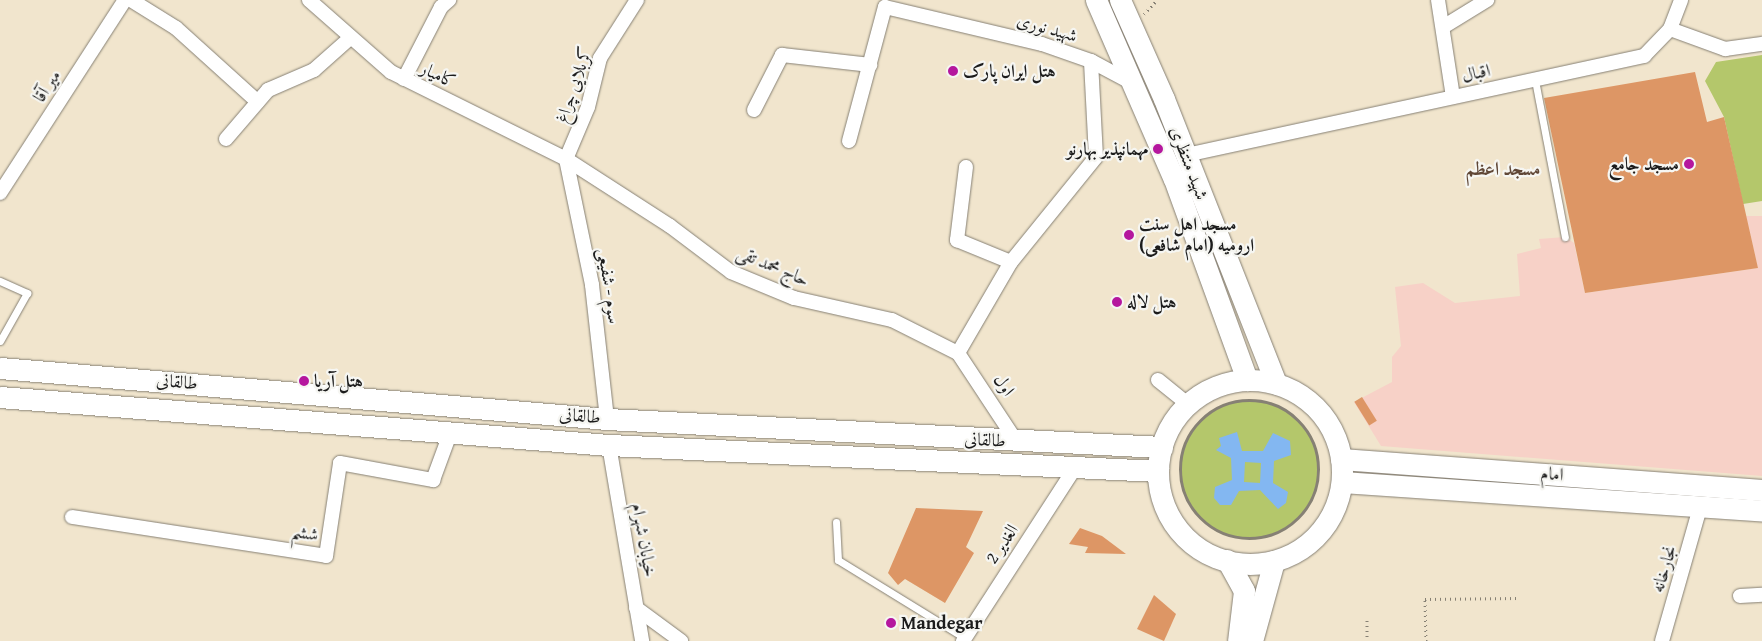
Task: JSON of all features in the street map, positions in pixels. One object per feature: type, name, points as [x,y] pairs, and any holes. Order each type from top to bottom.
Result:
[{"type":"main road","name":"شهید منتظری","points":[[1096,0],[1145,110],[1248,380]]},
{"type":"main road","name":"شهید منتظری","points":[[1120,0],[1164,99],[1276,384]]},
{"type":"main road","points":[[1145,110],[1152,99],[1164,99]]},
{"type":"main road","name":"طالقانی","points":[[0,368],[607,418],[1016,442],[1162,447]]},
{"type":"main road","points":[[1248,380],[1276,384],[1320,412],[1342,459],[1342,482],[1337,503],[1322,529],[1295,552],[1274,560],[1227,560],[1185,536],[1171,517],[1158,471],[1162,447],[1188,404],[1220,384],[1248,380]]},
{"type":"main road","name":"طالقانی","points":[[0,397],[452,431],[609,445],[1158,471]]},
{"type":"main road","points":[[607,418],[609,445]]},
{"type":"main road","name":"امام","points":[[1342,459],[1762,490]]},
{"type":"main road","name":"امام","points":[[1342,482],[1762,511]]},
{"type":"main road","points":[[1227,560],[1244,592],[1238,641]]},
{"type":"main road","points":[[1252,641],[1274,560]]},
{"type":"street","name":"میر آقا","points":[[0,193],[125,0]]},
{"type":"street","points":[[131,0],[176,28],[258,102]]},
{"type":"street","name":"کامیار","points":[[309,0],[350,38],[404,79],[566,159]]},
{"type":"street","points":[[404,79],[441,7],[449,0]]},
{"type":"street","name":"کربلایی چراغ","points":[[566,159],[588,107],[600,58],[637,0]]},
{"type":"street","points":[[1438,0],[1454,97]]},
{"type":"street","points":[[1443,27],[1487,0]]},
{"type":"street","points":[[1681,0],[1670,29],[1724,49],[1762,44]]},
{"type":"street","points":[[849,141],[870,65],[884,3]]},
{"type":"street","name":"شهید نوری","points":[[884,3],[1042,44],[1091,61],[1134,84]]},
{"type":"street","name":"اقبال","points":[[1186,155],[1644,56],[1670,29]]},
{"type":"street","points":[[226,139],[258,102],[281,83],[314,70],[350,38]]},
{"type":"street","points":[[754,110],[782,55],[870,65]]},
{"type":"street","points":[[958,353],[1011,262],[1096,157],[1091,61]]},
{"type":"street","name":"حاج محمد تقی","points":[[566,159],[670,226],[731,272],[794,298],[892,320],[958,353]]},
{"type":"street","name":"سوم - شفیعی","points":[[566,159],[592,285],[607,418]]},
{"type":"street","points":[[966,167],[957,240],[1011,262]]},
{"type":"street","name":"اول","points":[[958,353],[1016,442]]},
{"type":"street","points":[[1158,380],[1188,404]]},
{"type":"street","name":"ششم","points":[[72,517],[326,556],[340,464],[433,480],[452,431]]},
{"type":"street","name":"خیابان شهرام","points":[[609,445],[642,641]]},
{"type":"street","name":"2 الغدیر","points":[[963,639],[1075,468]]},
{"type":"street","name":"نجارخانه","points":[[1662,641],[1700,508]]},
{"type":"street","points":[[1740,596],[1762,595]]},
{"type":"street","points":[[636,608],[681,641]]},
{"type":"lane","points":[[1535,80],[1565,237]]},
{"type":"lane","points":[[0,281],[27,293],[0,341]]},
{"type":"lane","points":[[836,522],[838,560],[963,639]]},
{"type":"path","points":[[1245,400],[1285,410],[1302,424],[1318,460],[1315,492],[1306,510],[1291,525],[1260,538],[1242,538],[1208,525],[1186,499],[1180,480],[1180,460],[1195,425],[1226,403],[1245,400]]},
{"type":"path","points":[[1426,641],[1425,599],[1520,598]]},
{"type":"path","points":[[1367,620],[1367,641]]},
{"type":"shaded area","points":[[1746,216],[1762,216],[1762,476],[1381,446],[1354,402],[1392,382],[1392,357],[1401,346],[1395,287],[1423,283],[1455,303],[1520,296],[1517,254],[1541,248],[1539,239],[1565,237],[1574,243],[1585,293],[1758,268]]},
{"type":"green space","points":[[1762,55],[1762,201],[1743,204],[1724,117],[1705,81],[1716,62]]},
{"type":"green space","points":[[1249,400],[1275,405],[1298,420],[1313,443],[1318,469],[1313,495],[1298,518],[1275,533],[1249,538],[1223,533],[1200,518],[1185,495],[1180,469],[1185,443],[1200,420],[1223,405]]},
{"type":"water","points":[[1237,432],[1242,451],[1263,451],[1273,433],[1290,441],[1291,455],[1274,461],[1273,483],[1288,492],[1286,503],[1278,509],[1260,490],[1239,491],[1231,505],[1220,505],[1214,498],[1215,487],[1232,480],[1231,458],[1216,450],[1221,446],[1219,438]],"holes":[[[1245,462],[1261,463],[1260,483],[1244,482]]]},
{"type":"building","points":[[1695,72],[1707,122],[1724,117],[1758,268],[1585,293],[1544,98]]},
{"type":"building","points":[[1362,397],[1377,421],[1369,426],[1354,402]]},
{"type":"building","points":[[916,508],[983,511],[966,547],[974,553],[945,603],[905,579],[898,585],[888,573]]},
{"type":"building","points":[[1080,528],[1102,536],[1126,554],[1085,553],[1088,547],[1069,544]]},
{"type":"building","points":[[1154,595],[1176,614],[1164,641],[1137,629]]},
{"type":"place","name":"هتل ایران پارک","points":[[953,71]]},
{"type":"place","name":"مهمانپذیر بهارنو","points":[[1158,149]]},
{"type":"place","name":"مسجد جامع","points":[[1689,164]]},
{"type":"place","name":"مسجد اهل سنت ارومیه (امام شافعی)","points":[[1129,235]]},
{"type":"place","name":"هتل لاله","points":[[1117,302]]},
{"type":"place","name":"هتل آریا","points":[[304,381]]},
{"type":"place","name":"Mandegar","points":[[891,623]]},
{"type":"district","name":"مسجد اعظم","points":[[1503,169]]}]
